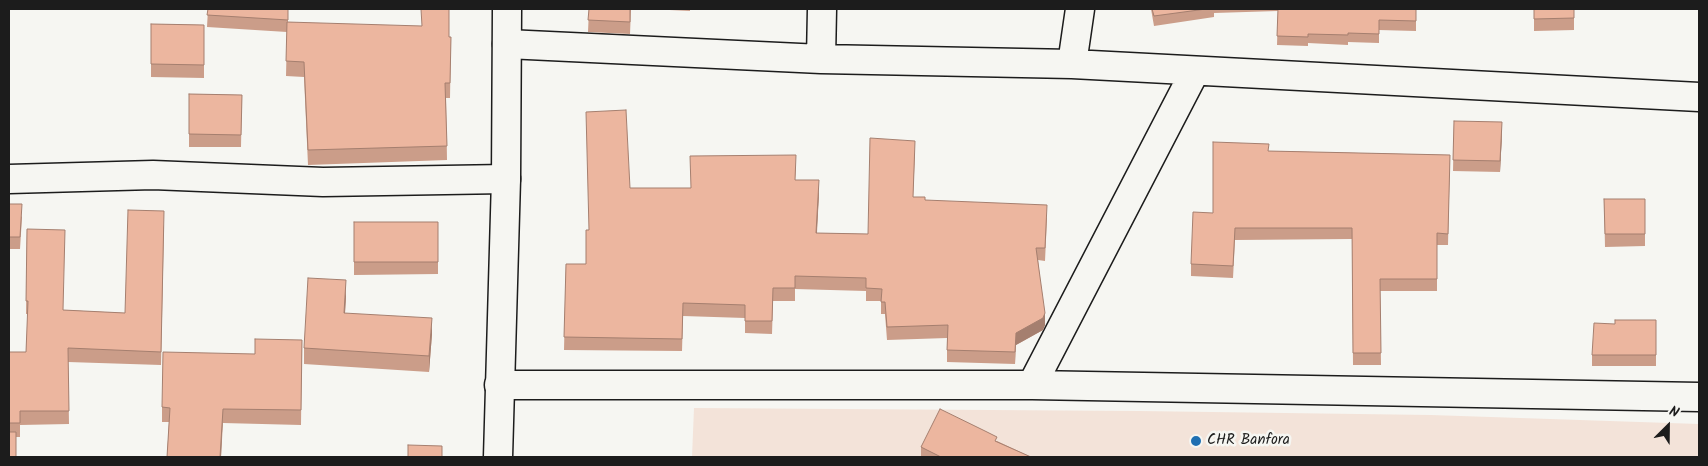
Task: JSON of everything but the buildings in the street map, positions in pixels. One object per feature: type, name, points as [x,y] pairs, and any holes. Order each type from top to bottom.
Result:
[{"type":"street","points":[[498,457],[506,179],[507,9]]},
{"type":"street","points":[[821,58],[822,9]]},
{"type":"street","points":[[1072,64],[1080,9]]},
{"type":"street","points":[[507,44],[821,58],[1072,64],[1699,97]]},
{"type":"street","points":[[1032,385],[1195,71]]},
{"type":"street","points":[[9,180],[153,174],[323,182],[506,179]]},
{"type":"street","points":[[499,385],[1032,385],[1699,397]]},
{"type":"shaded area","name":"CHR Banfora","points":[[694,408],[1431,415],[1699,424],[1699,457],[692,457]]},
{"type":"place","name":"CHR Banfora","points":[[1196,441]]}]
